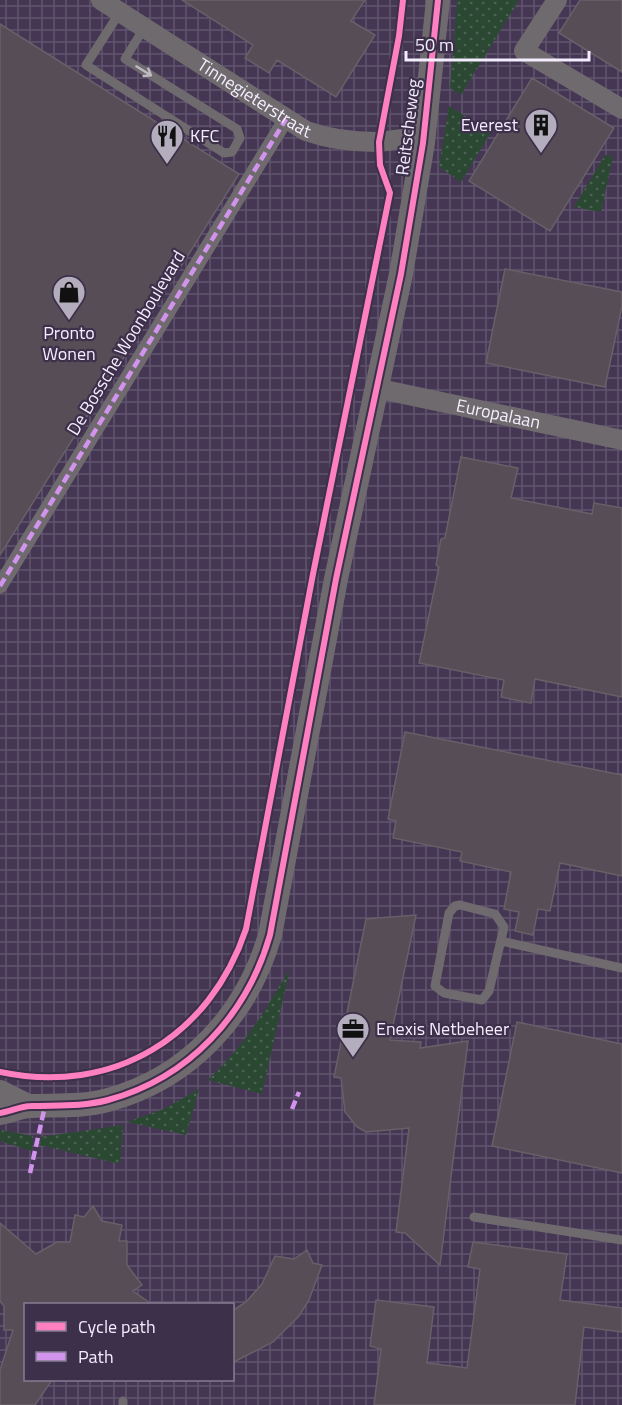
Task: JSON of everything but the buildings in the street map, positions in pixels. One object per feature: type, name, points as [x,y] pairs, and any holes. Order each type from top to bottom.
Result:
[{"type":"street","name":"Tinnegieterstraat","points":[[100,0],[306,131],[330,139],[379,142],[410,137],[423,143]]},
{"type":"street","name":"Reitscheweg","points":[[0,1113],[28,1106],[94,1103],[130,1092],[162,1077],[193,1056],[221,1030],[242,1001],[258,971],[270,935],[312,703],[375,388],[401,274],[423,143],[438,0]]},
{"type":"street","points":[[557,0],[524,51],[622,109]]},
{"type":"street","name":"De Bossche Woonboulevard","points":[[0,586],[285,119]]},
{"type":"street","name":"Europalaan","points":[[375,388],[622,440]]},
{"type":"street","name":"Reitscheweg","points":[[0,1092],[28,1106]]},
{"type":"lane","points":[[120,12],[86,65],[224,153],[232,152],[240,138],[237,129],[125,59],[144,28]]},
{"type":"lane","points":[[455,906],[490,912],[500,918],[504,927],[501,940],[485,998],[477,1001],[444,993],[435,986],[449,913],[455,906]]},
{"type":"lane","points":[[501,940],[622,968]]},
{"type":"lane","points":[[474,1217],[622,1240]]},
{"type":"shaded area","points":[[0,0],[622,0],[622,1405],[0,1405]]},
{"type":"green space","points":[[457,0],[519,0],[461,95],[450,88]]},
{"type":"green space","points":[[449,106],[491,132],[461,182],[439,167]]},
{"type":"green space","points":[[605,155],[613,156],[601,212],[574,207]]},
{"type":"green space","points":[[290,968],[262,1094],[208,1080],[253,1027]]},
{"type":"green space","points":[[199,1089],[186,1135],[127,1122],[164,1109]]},
{"type":"green space","points":[[123,1125],[120,1164],[39,1145],[41,1137]]},
{"type":"green space","points":[[0,1130],[33,1136],[32,1151],[0,1141]]},
{"type":"marked path","points":[[0,586],[286,119]]},
{"type":"marked path","points":[[292,1109],[299,1092]]},
{"type":"marked path","points":[[30,1173],[45,1106]]},
{"type":"cycle path","points":[[0,1072],[42,1077],[81,1075],[118,1066],[152,1050],[182,1028],[208,1000],[230,967],[246,929],[313,574],[390,193],[380,165],[379,142],[399,36],[403,0]]},
{"type":"cycle path","points":[[0,1113],[27,1106],[79,1105],[108,1100],[137,1090],[164,1076],[189,1059],[230,1017],[260,964],[270,935],[336,579],[401,274],[423,143],[438,0]]},
{"type":"place","name":"Everest","points":[[541,154]]},
{"type":"place","name":"KFC","points":[[167,165]]},
{"type":"place","name":"Pronto Wonen","points":[[69,321]]},
{"type":"place","name":"Enexis Netbeheer","points":[[353,1058]]}]
